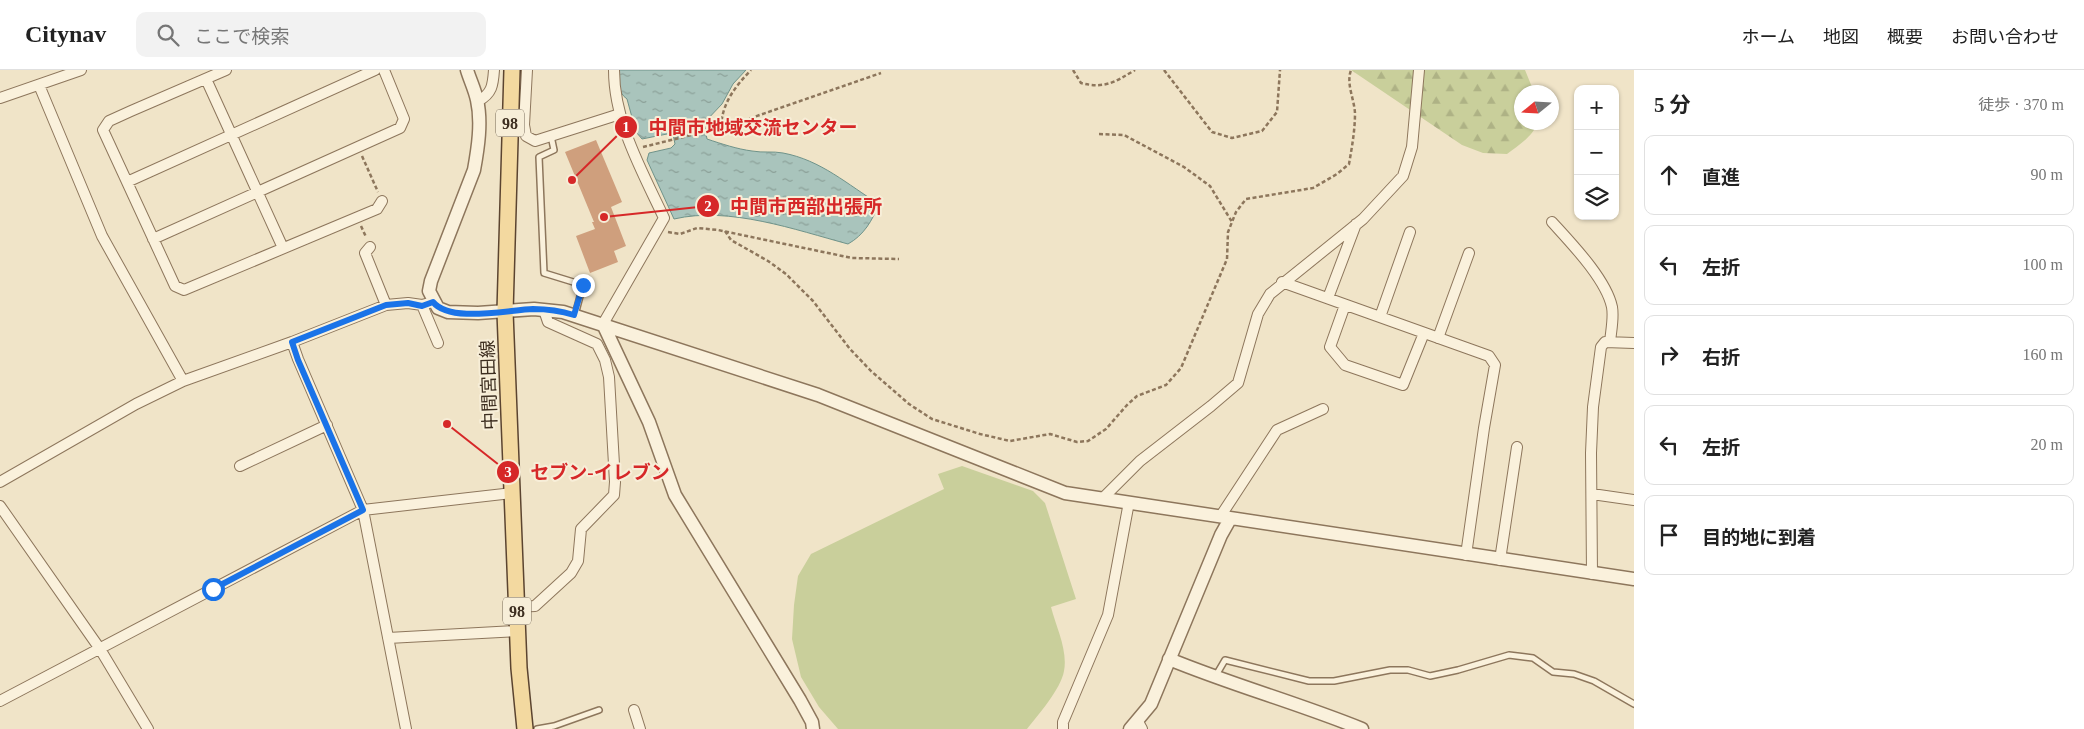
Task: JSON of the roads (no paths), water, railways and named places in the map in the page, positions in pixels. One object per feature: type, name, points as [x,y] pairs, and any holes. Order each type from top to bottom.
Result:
[{"type":"main road","name":"中間宮田線","points":[[512,70],[505,312],[517,631],[525,729]]},
{"type":"street","points":[[0,98],[67,72],[81,70]]},
{"type":"street","points":[[226,70],[109,122],[103,130],[175,286],[184,290],[377,208],[382,200]]},
{"type":"street","points":[[127,182],[375,70]]},
{"type":"street","points":[[153,239],[400,128],[404,118],[384,70]]},
{"type":"street","points":[[438,343],[428,304],[428,291],[474,170],[479,130],[478,101],[467,70]]},
{"type":"street","points":[[478,101],[484,98],[492,89],[494,70]]},
{"type":"street","points":[[527,70],[524,125],[526,136],[535,142],[620,114]]},
{"type":"street","points":[[602,324],[664,218],[632,150],[620,114],[614,70]]},
{"type":"street","points":[[1103,498],[1140,461],[1238,383],[1258,314],[1270,294],[1282,282],[1356,224],[1404,176],[1412,147],[1419,70]]},
{"type":"street","points":[[206,79],[283,248]]},
{"type":"street","points":[[39,84],[102,236],[183,381]]},
{"type":"street","points":[[1552,222],[1585,258],[1610,298],[1613,310],[1610,342]]},
{"type":"street","points":[[1328,298],[1356,224]]},
{"type":"street","points":[[1380,317],[1410,232]]},
{"type":"street","points":[[370,247],[365,253],[386,305]]},
{"type":"street","points":[[1438,338],[1469,253]]},
{"type":"street","points":[[1282,282],[1489,356],[1495,365],[1466,555]]},
{"type":"street","points":[[0,482],[136,404],[183,381],[292,342],[386,305],[428,304],[448,312],[544,310],[574,315],[818,395],[1065,493],[1634,580]]},
{"type":"street","points":[[1345,304],[1330,347],[1345,365],[1403,385],[1424,332]]},
{"type":"street","points":[[516,607],[535,606],[571,573],[578,561],[581,529],[614,494],[615,482],[606,360],[597,344],[548,322],[544,310]]},
{"type":"street","points":[[602,324],[649,422],[675,495],[800,700],[812,722],[813,729]]},
{"type":"street","points":[[292,342],[363,510],[406,729]]},
{"type":"street","points":[[1592,574],[1592,426],[1601,347],[1605,342],[1634,343]]},
{"type":"street","points":[[1136,726],[1151,704],[1221,535],[1225,518],[1277,430],[1323,409]]},
{"type":"street","points":[[240,466],[327,425]]},
{"type":"street","points":[[1500,560],[1517,447]]},
{"type":"street","points":[[0,701],[363,510],[512,493]]},
{"type":"street","points":[[1592,494],[1634,500]]},
{"type":"street","points":[[1063,729],[1063,722],[1108,615],[1129,502]]},
{"type":"street","points":[[0,506],[100,649],[148,729]]},
{"type":"street","points":[[388,638],[517,631]]},
{"type":"street","points":[[1169,659],[1214,678],[1314,709],[1362,729]]},
{"type":"street","points":[[634,710],[640,729]]},
{"type":"lane","points":[[551,136],[554,150],[539,157],[544,273],[583,285],[574,315]]},
{"type":"lane","points":[[1214,678],[1225,660],[1309,681],[1334,681],[1390,670],[1408,670],[1430,676],[1509,655],[1532,658],[1553,672],[1574,674],[1594,681],[1634,704]]},
{"type":"lane","points":[[537,729],[554,726],[599,710]]},
{"type":"water","points":[[617,70],[746,70],[733,84],[722,104],[704,123],[707,139],[756,152],[775,152],[797,156],[822,167],[879,204],[870,222],[859,236],[848,244],[762,221],[717,215],[674,219],[647,160],[649,153],[671,148],[675,144],[673,134],[642,139],[636,132],[627,99],[620,90]]},
{"type":"place","name":"中間市地域交流センター","points":[[572,180]]},
{"type":"place","name":"中間市西部出張所","points":[[604,217]]},
{"type":"place","name":"セブン-イレブン","points":[[447,424]]}]
